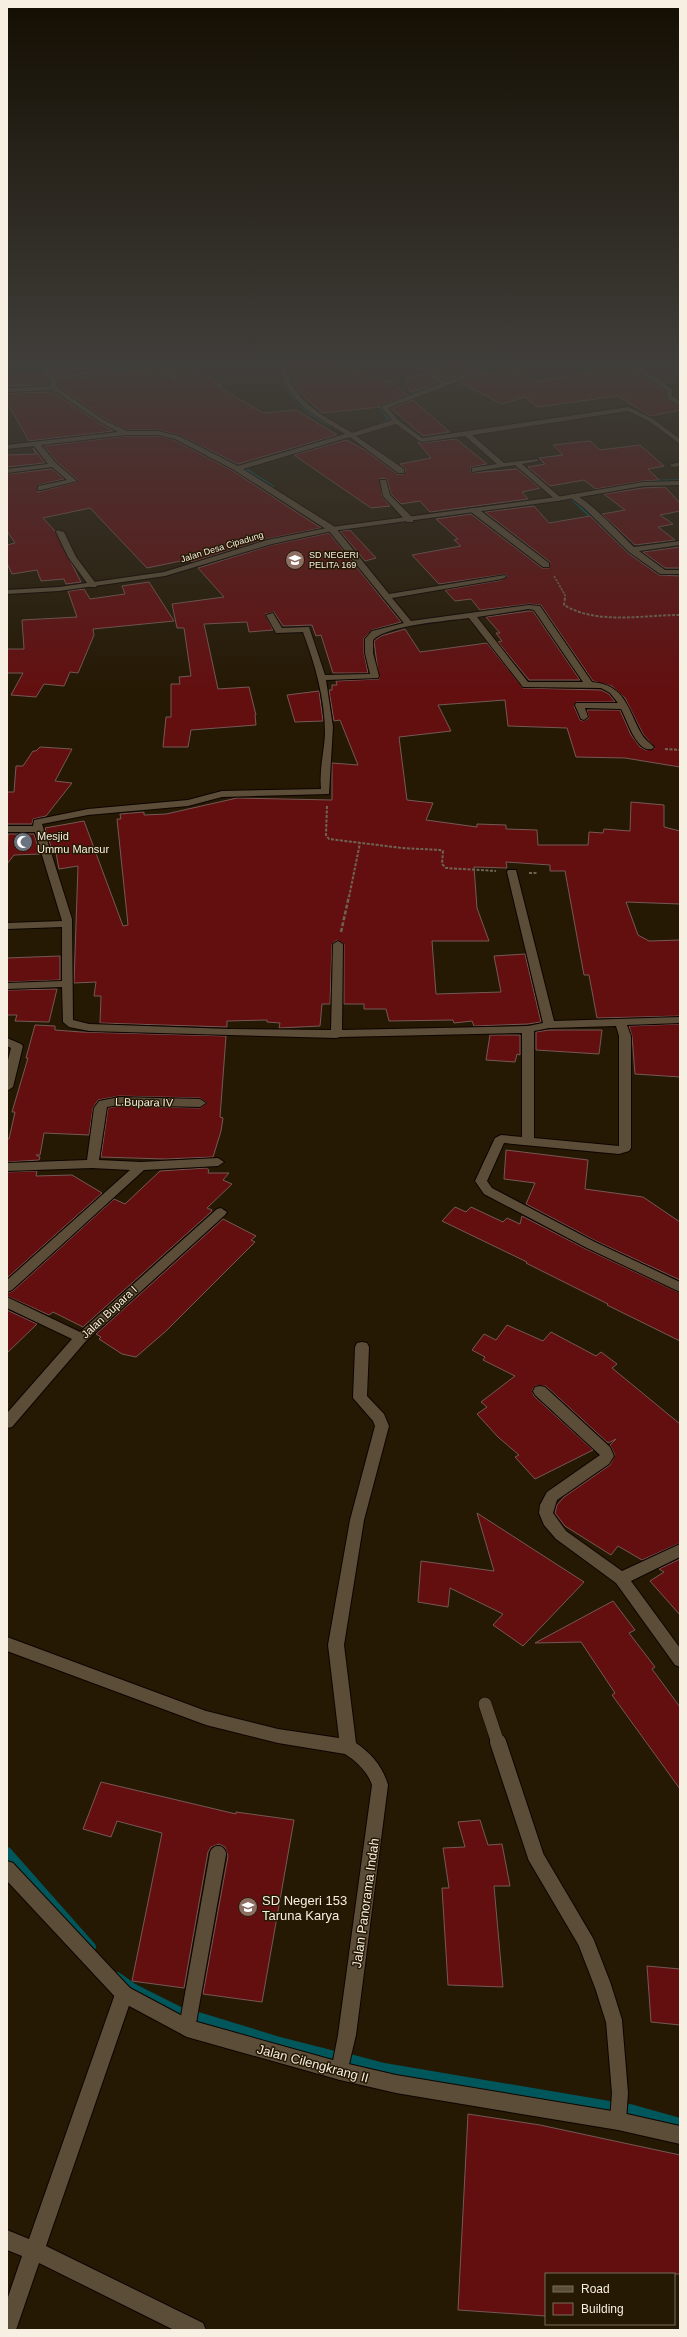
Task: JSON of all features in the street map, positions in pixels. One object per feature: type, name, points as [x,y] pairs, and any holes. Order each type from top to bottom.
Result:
[{"type":"street","points":[[41,488],[73,481],[61,471]]},
{"type":"street","points":[[242,471],[332,529],[409,624]]},
{"type":"street","points":[[526,471],[557,499]]},
{"type":"street","points":[[383,482],[387,496],[410,520]]},
{"type":"street","name":"Jalan Desa Cipadung","points":[[7,592],[93,584],[165,574],[270,542],[332,529],[410,520],[557,499],[647,483],[680,482]]},
{"type":"street","points":[[574,496],[587,506],[632,550],[663,572],[680,572]]},
{"type":"street","points":[[474,510],[546,565]]},
{"type":"street","points":[[60,532],[72,557],[93,584]]},
{"type":"street","points":[[632,550],[680,543]]},
{"type":"street","points":[[386,597],[502,577]]},
{"type":"street","points":[[321,678],[375,676],[369,653],[369,639],[375,633],[409,624],[470,614],[529,607],[537,608],[589,684]]},
{"type":"street","points":[[470,614],[526,685],[624,706]]},
{"type":"street","points":[[270,615],[279,631],[306,629],[316,657],[329,728],[324,782],[326,792],[222,794],[188,803],[130,807],[51,818],[37,822],[67,924],[67,1020],[71,1024],[181,1032],[336,1035],[528,1029],[550,1025],[680,1020]]},
{"type":"street","points":[[575,695],[589,684],[600,684],[611,688],[624,706],[641,742],[649,747]]},
{"type":"street","points":[[575,695],[584,717]]},
{"type":"street","points":[[7,829],[40,829]]},
{"type":"street","points":[[512,872],[550,1025]]},
{"type":"street","points":[[7,926],[67,924]]},
{"type":"street","points":[[336,1035],[338,944]]},
{"type":"street","points":[[7,986],[68,984]]},
{"type":"street","points":[[620,1022],[625,1036],[625,1148],[612,1149],[528,1142],[504,1138],[499,1141],[481,1181],[484,1188],[591,1245],[680,1287]]},
{"type":"street","points":[[528,1029],[528,1142]]},
{"type":"street","points":[[7,1042],[17,1046],[7,1087]]},
{"type":"street","name":"L.Bupara IV","points":[[92,1164],[100,1108],[103,1104],[119,1101],[200,1103]]},
{"type":"street","points":[[9,1170],[92,1164],[141,1166],[218,1162]]},
{"type":"street","points":[[7,1287],[141,1166]]},
{"type":"street","name":"Jalan Bupara I","points":[[7,1423],[40,1382],[81,1338],[221,1212]]},
{"type":"street","points":[[7,1302],[81,1338]]},
{"type":"street","points":[[7,1644],[94,1675],[206,1718],[278,1736],[348,1747],[336,1645],[338,1626],[357,1520],[382,1426],[379,1418],[360,1398],[362,1347]]},
{"type":"street","points":[[540,1391],[605,1451],[606,1456],[604,1460],[552,1496],[547,1505],[546,1513],[549,1521],[561,1535],[621,1579],[680,1660]]},
{"type":"street","points":[[621,1579],[680,1550]]},
{"type":"street","name":"Jalan Panorama Indah","points":[[340,2071],[348,2027],[380,1785],[369,1765],[359,1754],[348,1747]]},
{"type":"street","name":"Jalan Cilengkrang II","points":[[7,1869],[124,1994],[187,2028],[340,2071],[396,2084],[618,2121],[680,2135]]},
{"type":"street","points":[[7,2328],[124,1994]]},
{"type":"street","points":[[7,2240],[35,2251],[196,2330]]},
{"type":"lane","points":[[485,1704],[536,1857],[586,1942],[614,2021],[620,2093],[618,2121]]},
{"type":"lane","points":[[187,2028],[218,1854]]},
{"type":"path","points":[[546,565],[565,595],[564,606],[575,613],[622,616],[680,615]]},
{"type":"path","points":[[326,792],[326,838],[360,843],[440,850],[443,851],[442,864],[446,868],[512,872]]},
{"type":"path","points":[[338,944],[360,843]]},
{"type":"building","points":[[33,471],[54,471],[64,479],[38,485],[38,492],[77,482],[78,480],[68,471],[233,471],[321,528],[267,539],[192,562],[190,559],[147,568],[90,508],[43,518],[55,531],[81,582],[66,584],[64,579],[41,581],[37,570],[12,574],[7,563],[7,545],[15,543],[7,531],[7,474]]},
{"type":"building","points":[[317,471],[393,471],[397,474],[404,474],[405,471],[471,471],[471,473],[519,471],[540,488],[522,492],[528,499],[430,512],[420,501],[401,504],[391,494],[387,479],[380,478],[382,496],[390,506],[371,508]]},
{"type":"building","points":[[533,471],[650,471],[659,480],[643,481],[596,489],[584,480],[550,486]]},
{"type":"building","points":[[665,487],[680,503],[680,511],[660,515],[673,524],[658,527],[675,540],[635,545],[602,514],[625,510],[604,494],[643,488]]},
{"type":"building","points":[[534,506],[549,523],[590,516],[628,553],[659,575],[680,576],[680,767],[625,758],[576,757],[567,728],[508,726],[505,700],[438,705],[451,731],[399,737],[407,800],[433,803],[426,820],[477,827],[477,824],[506,825],[506,829],[537,830],[538,845],[588,845],[589,832],[603,833],[604,829],[630,831],[631,802],[664,805],[664,827],[680,831],[680,904],[626,902],[638,935],[649,941],[680,940],[680,1016],[597,1018],[589,975],[584,975],[565,871],[550,871],[550,865],[506,862],[507,868],[474,867],[477,908],[489,941],[432,941],[436,994],[501,992],[494,956],[525,954],[541,1022],[528,1024],[474,1026],[472,1021],[454,1023],[453,1020],[389,1021],[386,1009],[364,1009],[364,1004],[344,1004],[344,944],[337,940],[332,944],[330,1004],[322,1004],[320,1026],[279,1028],[280,1023],[267,1022],[267,1020],[227,1021],[227,1027],[100,1023],[101,996],[94,996],[96,982],[74,983],[78,866],[59,869],[56,853],[53,853],[45,828],[84,821],[123,926],[128,925],[117,819],[121,819],[120,814],[144,812],[144,815],[166,814],[237,798],[332,800],[332,763],[358,765],[340,720],[334,721],[329,690],[332,690],[332,685],[337,685],[336,681],[379,679],[374,641],[381,636],[405,629],[420,652],[487,643],[523,688],[601,690],[609,694],[615,702],[576,702],[574,706],[580,720],[584,721],[589,718],[587,710],[620,710],[631,735],[640,747],[646,750],[655,748],[643,734],[625,698],[612,686],[593,681],[541,605],[529,604],[480,610],[471,599],[455,601],[445,590],[502,580],[507,577],[506,574],[439,584],[412,555],[461,546],[454,540],[458,539],[436,519],[471,514],[542,568],[549,568],[550,562],[485,512]]},
{"type":"building","points":[[350,530],[376,558],[365,561],[340,531]]},
{"type":"building","points":[[329,533],[401,622],[372,630],[364,638],[364,653],[368,673],[333,673],[321,635],[316,636],[312,625],[283,626],[274,612],[265,614],[273,630],[249,632],[247,622],[204,624],[218,689],[249,687],[256,715],[256,725],[191,730],[188,747],[163,747],[166,717],[171,717],[171,684],[180,684],[179,677],[191,676],[184,628],[177,628],[172,604],[224,597],[198,568],[272,545]]},
{"type":"building","points":[[680,547],[680,568],[665,568],[643,552]]},
{"type":"building","points":[[149,582],[174,621],[93,629],[94,635],[78,673],[70,672],[64,686],[44,684],[36,697],[11,695],[23,673],[7,673],[7,649],[24,649],[22,620],[77,617],[68,591],[84,589],[90,599],[125,594],[122,586]]},
{"type":"building","points":[[533,611],[580,680],[529,680],[498,642],[502,641],[496,633],[500,633],[486,617]]},
{"type":"building","points":[[319,691],[323,721],[295,722],[287,695]]},
{"type":"building","points":[[40,747],[72,749],[55,781],[72,783],[46,816],[33,819],[32,824],[7,824],[7,792],[14,792],[16,766],[23,766],[33,751],[36,751]]},
{"type":"building","name":"Mesjid Ummu Mansur","points":[[8,834],[34,834],[40,854],[14,855],[7,864]]},
{"type":"building","points":[[60,956],[60,980],[7,982],[7,958]]},
{"type":"building","points":[[57,989],[49,1022],[15,1021],[17,1015],[7,1015],[7,990]]},
{"type":"building","points":[[680,1024],[680,1077],[635,1074],[632,1036],[629,1026]]},
{"type":"building","points":[[35,1025],[55,1026],[55,1030],[81,1032],[226,1036],[220,1117],[223,1118],[221,1131],[213,1157],[165,1159],[101,1157],[108,1108],[119,1106],[200,1108],[207,1103],[200,1098],[119,1096],[98,1100],[93,1108],[89,1135],[44,1133],[40,1155],[36,1155],[40,1157],[39,1160],[7,1162],[7,1138],[9,1139],[15,1112],[12,1112],[28,1058],[26,1058]]},
{"type":"building","points":[[549,1030],[602,1030],[599,1054],[536,1050],[536,1032]]},
{"type":"building","points":[[490,1035],[520,1035],[520,1055],[517,1054],[515,1062],[486,1060]]},
{"type":"building","points":[[506,1150],[588,1160],[585,1189],[643,1197],[680,1222],[680,1280],[596,1241],[526,1204],[535,1183],[504,1179]]},
{"type":"building","points":[[206,1168],[209,1170],[208,1173],[229,1173],[223,1180],[232,1184],[207,1208],[212,1210],[211,1212],[83,1327],[53,1312],[49,1315],[7,1296],[7,1293],[13,1291],[114,1199],[125,1204],[160,1171]]},
{"type":"building","points":[[37,1171],[36,1176],[72,1175],[102,1193],[7,1278],[7,1172]]},
{"type":"building","points":[[455,1207],[466,1212],[471,1207],[503,1222],[507,1218],[520,1224],[522,1216],[586,1249],[680,1293],[680,1341],[607,1305],[608,1304],[526,1263],[527,1262],[442,1221]]},
{"type":"building","points":[[223,1219],[256,1236],[251,1240],[255,1242],[166,1331],[136,1357],[122,1354],[99,1339],[101,1337],[96,1334]]},
{"type":"building","points":[[7,1310],[37,1324],[7,1353]]},
{"type":"building","points":[[507,1325],[543,1341],[551,1332],[596,1356],[601,1352],[617,1364],[612,1368],[680,1424],[680,1543],[642,1560],[618,1546],[611,1555],[565,1526],[555,1513],[557,1505],[564,1497],[610,1465],[615,1455],[610,1445],[616,1439],[608,1443],[546,1386],[535,1386],[532,1390],[534,1396],[593,1450],[535,1479],[515,1457],[519,1455],[498,1437],[477,1414],[487,1407],[481,1402],[515,1376],[483,1360],[485,1357],[472,1350],[484,1334],[496,1340]]},
{"type":"building","points":[[477,1513],[584,1582],[523,1646],[493,1625],[503,1614],[450,1588],[448,1607],[418,1602],[421,1561],[494,1571]]},
{"type":"building","points":[[680,1559],[680,1615],[650,1581],[664,1572],[659,1569]]},
{"type":"building","points":[[613,1601],[635,1630],[629,1633],[655,1667],[652,1669],[680,1707],[680,1789],[612,1695],[615,1693],[581,1642],[535,1643]]},
{"type":"building","points":[[101,1782],[236,1814],[236,1812],[294,1820],[262,2002],[203,1994],[228,1856],[225,1847],[219,1844],[211,1847],[208,1852],[184,1988],[132,1981],[162,1833],[117,1821],[111,1837],[83,1829]]},
{"type":"building","points":[[480,1820],[488,1845],[502,1844],[510,1886],[494,1886],[503,1987],[448,1985],[442,1888],[449,1888],[443,1848],[465,1847],[458,1822]]},
{"type":"building","points":[[647,1966],[680,1969],[680,2025],[651,2022]]},
{"type":"building","points":[[468,2114],[540,2125],[680,2155],[680,2274],[545,2273],[545,2316],[458,2310]]},
{"type":"waterway","points":[[247,471],[272,487]]},
{"type":"waterway","points":[[646,482],[680,481]]},
{"type":"waterway","points":[[572,498],[636,559],[660,572]]},
{"type":"waterway","points":[[7,1852],[91,1947]]},
{"type":"waterway","points":[[117,1977],[134,1989],[180,2012]]},
{"type":"waterway","points":[[198,2017],[276,2041],[335,2056]]},
{"type":"waterway","points":[[350,2059],[384,2068],[609,2106]]},
{"type":"waterway","points":[[630,2109],[680,2123]]},
{"type":"place","name":"SD NEGERI PELITA 169","points":[[295,560]]},
{"type":"place","name":"Mesjid Ummu Mansur","points":[[23,842]]},
{"type":"place","name":"SD Negeri 153 Taruna Karya","points":[[248,1907]]}]
